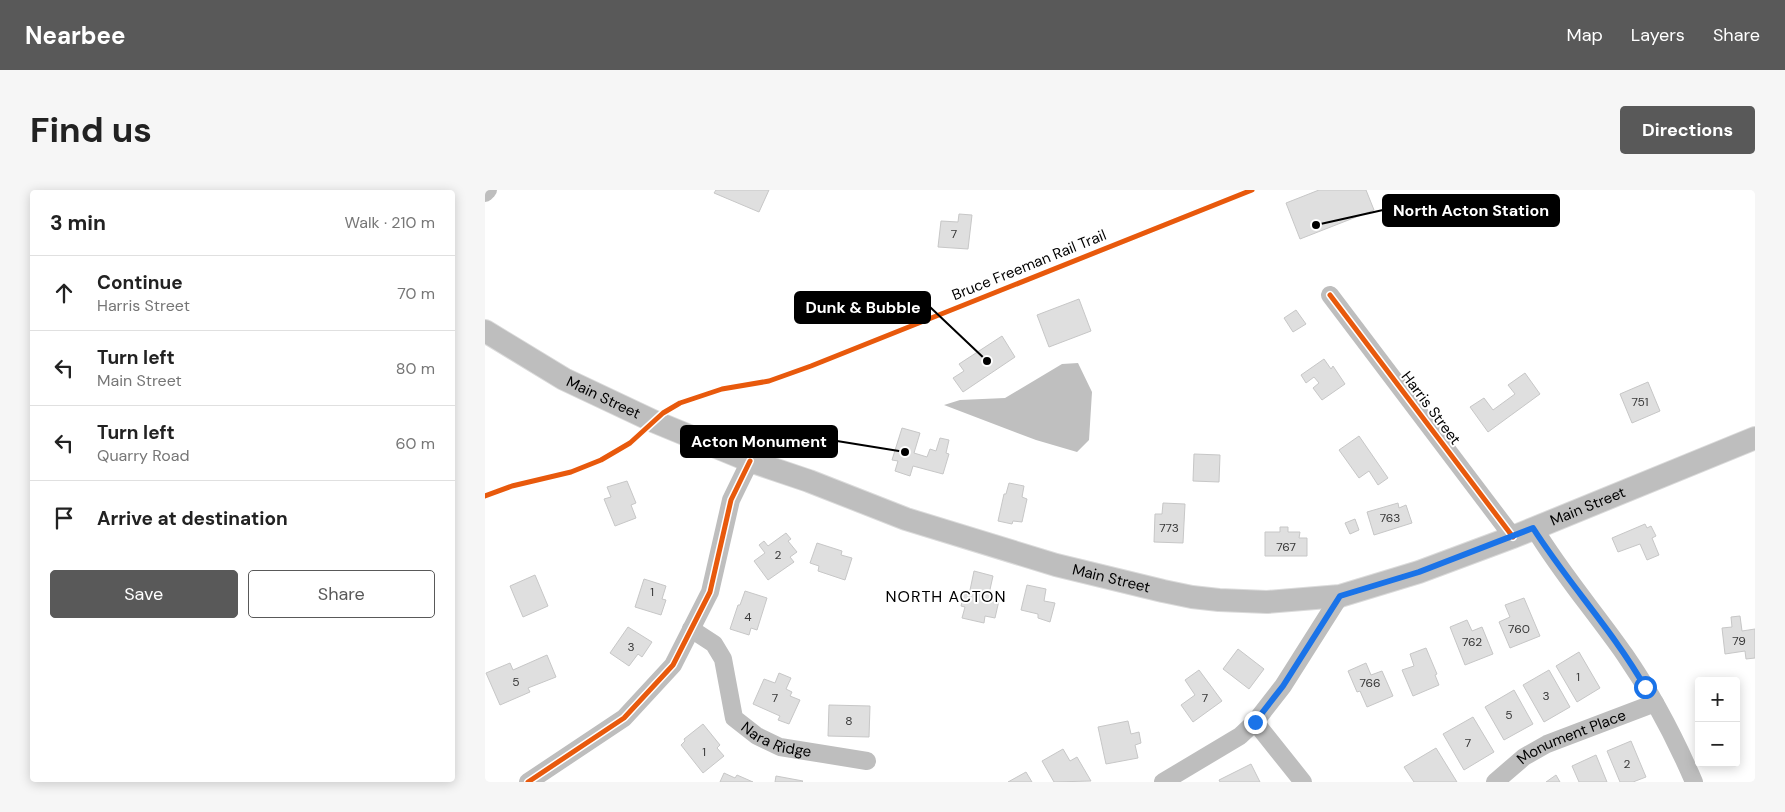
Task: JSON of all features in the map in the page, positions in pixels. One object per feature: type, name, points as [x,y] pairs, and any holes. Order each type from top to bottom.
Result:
[{"type":"main road","name":"Main Street","points":[[485,332],[564,379],[653,421],[750,461],[809,481],[907,519],[1056,565],[1163,591],[1219,600],[1267,602],[1340,596],[1419,572],[1513,537],[1755,438]]},
{"type":"street","points":[[485,193],[488,190]]},
{"type":"street","name":"Harris Street","points":[[1329,295],[1513,537]]},
{"type":"street","points":[[529,782],[624,718],[673,666],[710,592],[731,500],[750,461]]},
{"type":"street","points":[[1533,528],[1556,563],[1625,655],[1655,703],[1694,782]]},
{"type":"street","points":[[1163,782],[1240,736],[1255,722],[1283,686],[1340,596]]},
{"type":"street","name":"Nara Ridge","points":[[691,628],[714,644],[723,659],[734,718],[757,736],[780,747],[867,761]]},
{"type":"street","name":"Monument Place","points":[[1495,782],[1525,757],[1547,744],[1655,703]]},
{"type":"street","points":[[1255,722],[1303,782]]},
{"type":"shaded area","points":[[1078,363],[1092,392],[1089,440],[1077,452],[1036,440],[944,405],[960,400],[1005,398],[1062,364]]},
{"type":"building","points":[[716,190],[769,190],[759,212],[714,193]]},
{"type":"building","points":[[1319,190],[1366,190],[1374,210],[1300,239],[1286,203]]},
{"type":"building","points":[[959,214],[972,215],[968,249],[938,247],[941,221],[958,222]]},
{"type":"building","points":[[1079,299],[1091,331],[1049,347],[1037,315]]},
{"type":"building","points":[[1296,310],[1306,324],[1293,332],[1284,318]]},
{"type":"building","points":[[1002,336],[1015,357],[963,392],[953,378],[964,371],[959,364]]},
{"type":"building","points":[[1324,359],[1331,369],[1333,366],[1345,384],[1322,400],[1313,388],[1319,383],[1314,377],[1306,383],[1301,375]]},
{"type":"building","points":[[1525,373],[1540,394],[1488,432],[1470,407],[1484,398],[1493,410],[1515,394],[1508,385]]},
{"type":"building","points":[[1648,382],[1660,411],[1632,423],[1620,394]]},
{"type":"building","points":[[902,428],[920,433],[914,453],[927,457],[930,449],[936,451],[940,438],[949,440],[946,453],[949,454],[943,474],[913,466],[910,476],[895,471],[898,461],[892,460]]},
{"type":"building","points":[[1359,436],[1388,478],[1378,485],[1369,471],[1359,478],[1339,450]]},
{"type":"building","points":[[1194,454],[1220,455],[1219,482],[1193,481]]},
{"type":"building","points":[[627,481],[636,503],[631,505],[636,518],[615,526],[604,499],[611,497],[607,487]]},
{"type":"building","points":[[1009,483],[1024,486],[1022,497],[1027,499],[1022,522],[1013,521],[1012,524],[998,521],[1004,494],[1006,494]]},
{"type":"building","points":[[1163,503],[1185,504],[1183,543],[1154,542],[1155,514],[1162,514]]},
{"type":"building","points":[[1398,503],[1399,508],[1406,505],[1412,523],[1374,535],[1367,512]]},
{"type":"building","points":[[1355,519],[1359,530],[1350,534],[1345,523]]},
{"type":"building","points":[[1645,524],[1647,528],[1651,526],[1656,536],[1652,538],[1659,555],[1647,560],[1640,544],[1618,552],[1612,538]]},
{"type":"building","points":[[1280,527],[1288,527],[1288,532],[1300,532],[1299,538],[1307,538],[1307,556],[1265,556],[1265,532],[1280,532]]},
{"type":"building","points":[[786,533],[791,539],[788,541],[797,552],[790,557],[794,562],[768,580],[754,561],[765,553],[759,545],[764,541],[768,546]]},
{"type":"building","points":[[817,543],[842,551],[841,555],[852,558],[845,580],[818,571],[819,566],[810,563]]},
{"type":"building","points":[[974,571],[993,576],[989,594],[1000,596],[995,618],[985,616],[984,623],[962,618],[965,607],[961,606],[964,594],[969,595]]},
{"type":"building","points":[[535,575],[548,606],[523,617],[510,586]]},
{"type":"building","points":[[644,579],[666,586],[662,599],[666,600],[661,615],[635,607]]},
{"type":"building","points":[[1027,585],[1046,589],[1044,601],[1055,603],[1050,622],[1038,618],[1038,614],[1021,610]]},
{"type":"building","points":[[745,591],[767,598],[757,630],[751,628],[749,635],[730,629]]},
{"type":"building","points":[[1524,598],[1540,636],[1510,648],[1499,622],[1510,617],[1505,605]]},
{"type":"building","points":[[1740,616],[1742,631],[1755,629],[1755,658],[1746,659],[1745,651],[1725,654],[1722,628],[1732,627],[1731,617]]},
{"type":"building","points":[[1467,620],[1472,631],[1482,627],[1493,654],[1465,665],[1450,627]]},
{"type":"building","points":[[628,627],[652,642],[642,657],[638,654],[629,666],[610,653]]},
{"type":"building","points":[[1426,648],[1437,674],[1435,675],[1439,685],[1413,696],[1402,670],[1414,666],[1410,654]]},
{"type":"building","points":[[1238,649],[1264,669],[1249,689],[1223,669]]},
{"type":"building","points":[[1579,652],[1600,688],[1577,702],[1556,666]]},
{"type":"building","points":[[547,655],[556,677],[528,688],[530,692],[500,705],[486,673],[510,663],[513,670]]},
{"type":"building","points":[[1366,663],[1371,675],[1382,671],[1393,696],[1367,707],[1360,691],[1357,692],[1348,671]]},
{"type":"building","points":[[1199,670],[1222,701],[1193,722],[1181,705],[1195,695],[1185,680]]},
{"type":"building","points":[[1549,670],[1570,707],[1544,722],[1523,685]]},
{"type":"building","points":[[779,673],[791,678],[786,689],[792,692],[790,696],[800,700],[789,724],[778,720],[780,716],[753,704],[764,679],[775,683]]},
{"type":"building","points":[[1514,690],[1533,724],[1504,740],[1485,707]]},
{"type":"building","points":[[829,705],[870,706],[869,737],[828,736]]},
{"type":"building","points":[[1473,717],[1494,752],[1464,770],[1443,734]]},
{"type":"building","points":[[1128,721],[1131,734],[1139,732],[1141,743],[1135,745],[1138,758],[1106,764],[1098,727]]},
{"type":"building","points":[[703,724],[720,745],[717,748],[724,756],[703,773],[681,745],[685,741],[684,739]]},
{"type":"building","points":[[1631,741],[1646,777],[1633,782],[1620,782],[1607,751]]},
{"type":"building","points":[[1436,748],[1457,782],[1414,782],[1404,767]]},
{"type":"building","points":[[1063,749],[1070,761],[1077,757],[1091,781],[1054,782],[1042,761]]},
{"type":"building","points":[[1596,755],[1607,782],[1579,782],[1572,766]]},
{"type":"building","points":[[1251,764],[1260,782],[1220,782],[1219,780]]},
{"type":"building","points":[[1026,772],[1032,782],[1008,782]]},
{"type":"building","points":[[724,773],[735,778],[737,775],[753,782],[720,782]]},
{"type":"building","points":[[1556,775],[1560,782],[1546,782]]},
{"type":"building","points":[[776,776],[803,781],[775,782]]},
{"type":"cycle path","name":"Bruce Freeman Rail Trail","points":[[485,496],[512,486],[571,472],[601,460],[630,443],[663,413],[680,403],[722,389],[769,381],[811,366],[1252,190]]},
{"type":"cycle path","points":[[1330,295],[1513,537]]},
{"type":"cycle path","points":[[528,782],[624,718],[673,665],[710,592],[731,500],[750,461]]},
{"type":"place","name":"North Acton Station","points":[[1316,225]]},
{"type":"place","name":"Dunk & Bubble","points":[[987,361]]},
{"type":"place","name":"Acton Monument","points":[[905,452]]},
{"type":"district","name":"NORTH ACTON","points":[[946,596]]},
{"type":"route","points":[[1255,722],[1283,686],[1340,596],[1419,572],[1533,528],[1556,563],[1625,655],[1645,687]]}]
